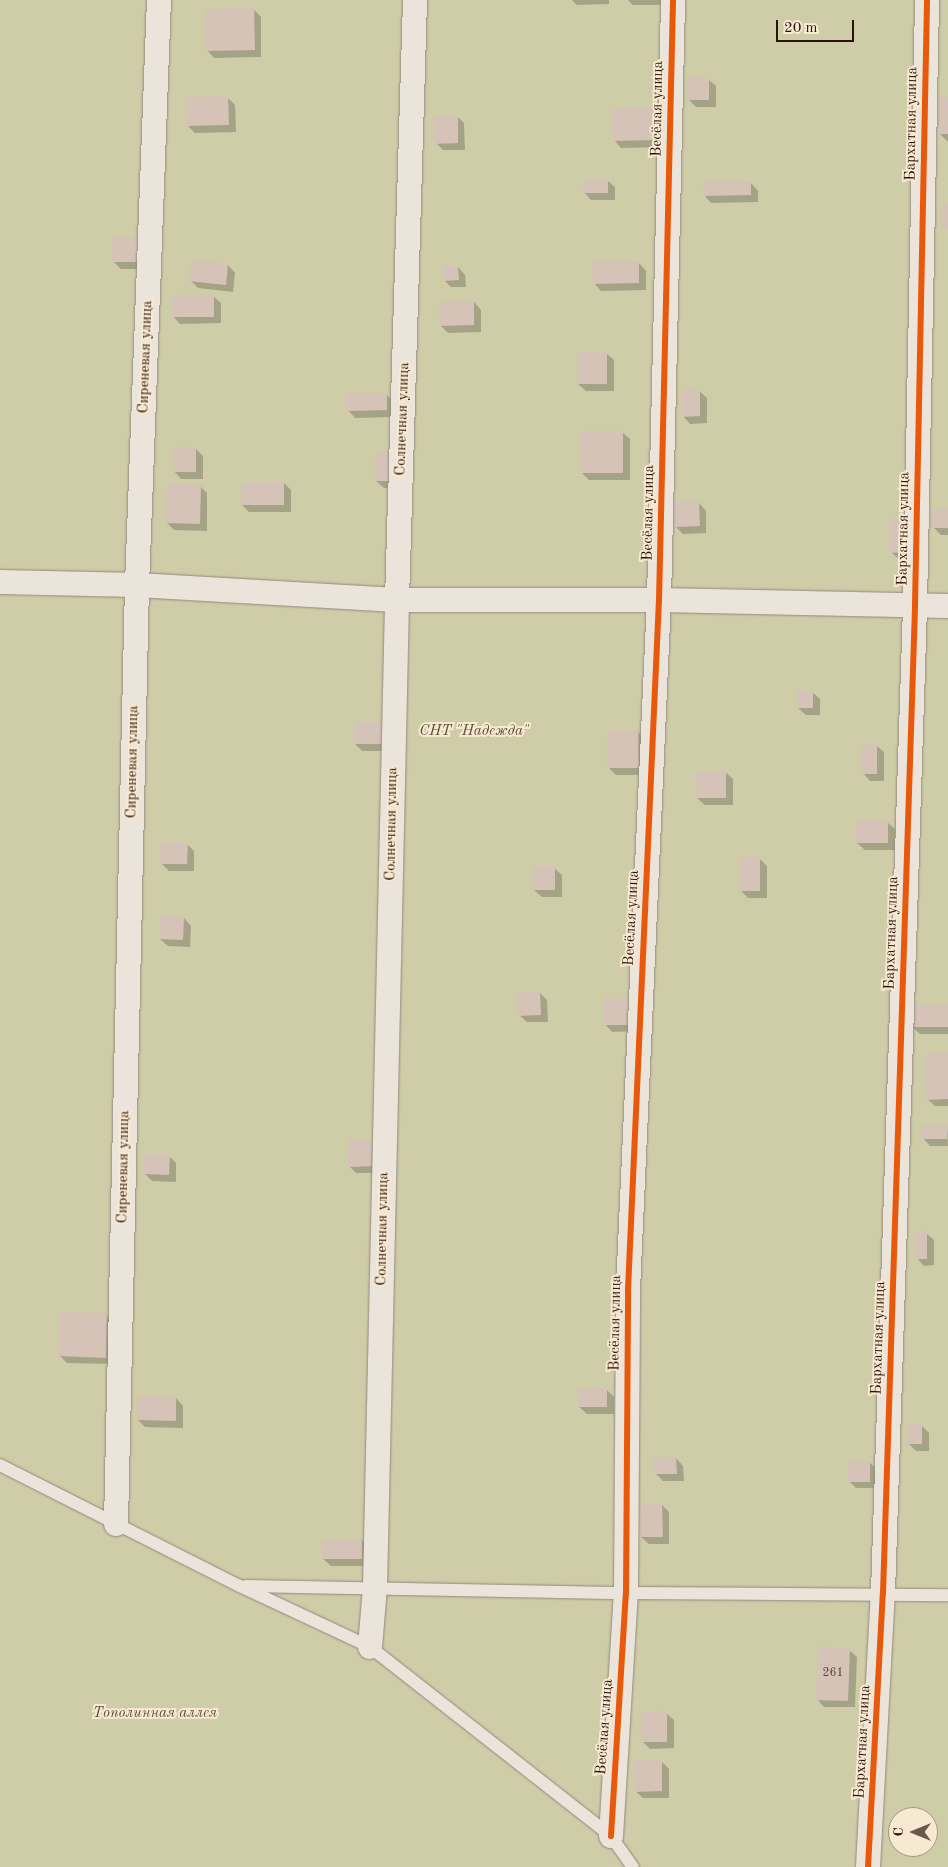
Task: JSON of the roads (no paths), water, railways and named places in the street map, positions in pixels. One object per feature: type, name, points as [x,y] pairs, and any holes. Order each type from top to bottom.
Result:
[{"type":"street","name":"Сиреневая улица","points":[[116,1524],[137,585],[159,0]]},
{"type":"street","name":"Солнечная улица","points":[[370,1647],[375,1587],[398,600],[415,0]]},
{"type":"street","name":"Весёлая улица","points":[[611,1836],[626,1592],[628,1290],[659,600],[673,0]]},
{"type":"street","name":"Бархатная улица","points":[[868,1867],[883,1593],[914,605],[927,0]]},
{"type":"street","points":[[0,582],[137,585],[398,600],[659,600],[948,606]]},
{"type":"lane","points":[[0,1465],[240,1586],[370,1647],[611,1836],[633,1867]]},
{"type":"lane","points":[[240,1586],[948,1595]]},
{"type":"park label","name":"СНТ \"Надежда\"","points":[[474,732]]},
{"type":"park label","name":"Тополинная аллея","points":[[155,1714]]}]
